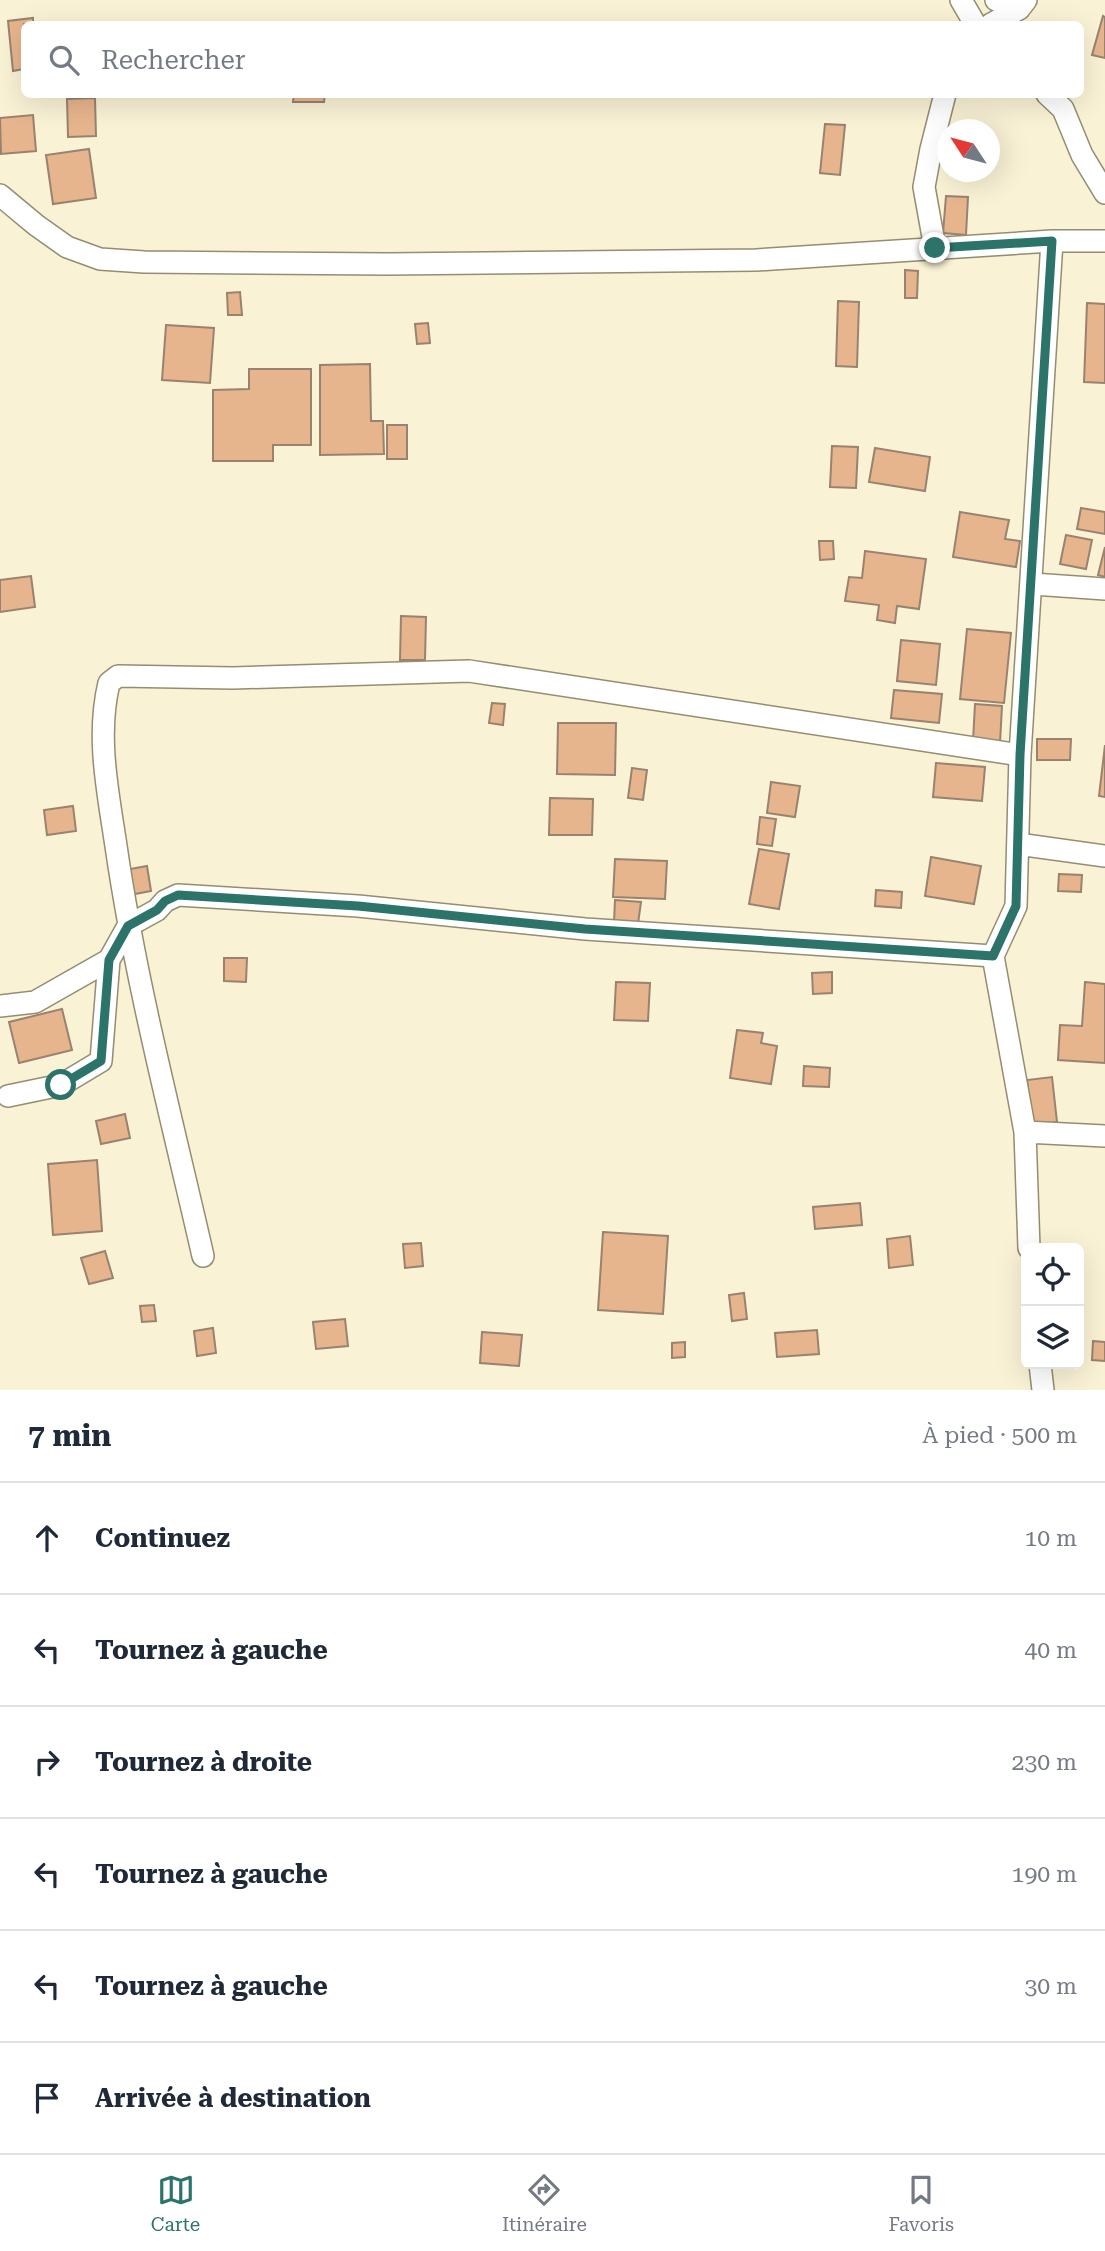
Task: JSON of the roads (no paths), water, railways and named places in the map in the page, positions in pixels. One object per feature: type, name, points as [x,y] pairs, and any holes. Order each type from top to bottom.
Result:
[{"type":"street","points":[[961,0],[973,21]]},
{"type":"street","points":[[996,0],[1023,5]]},
{"type":"street","points":[[996,21],[1023,5]]},
{"type":"street","points":[[935,248],[924,187],[944,98]]},
{"type":"street","points":[[1051,98],[1062,109],[1082,155],[1105,192]]},
{"type":"street","points":[[0,195],[67,247],[100,259],[134,261],[388,264],[756,260],[1052,241],[1105,241]]},
{"type":"street","points":[[1029,1243],[1025,1132],[993,956],[1016,906],[1020,755],[1052,241]]},
{"type":"street","points":[[1032,584],[1105,589]]},
{"type":"street","points":[[203,1256],[128,926],[102,755],[106,693],[109,682],[118,676],[233,678],[469,671],[1020,755]]},
{"type":"street","points":[[1017,844],[1105,856]]},
{"type":"street","points":[[8,1096],[61,1085],[101,1061],[109,960],[128,926],[178,895],[358,906],[585,929],[993,956]]},
{"type":"street","points":[[0,1006],[35,1002],[109,960]]},
{"type":"street","points":[[1025,1132],[1105,1136]]},
{"type":"street","points":[[1041,1369],[1043,1390]]}]
